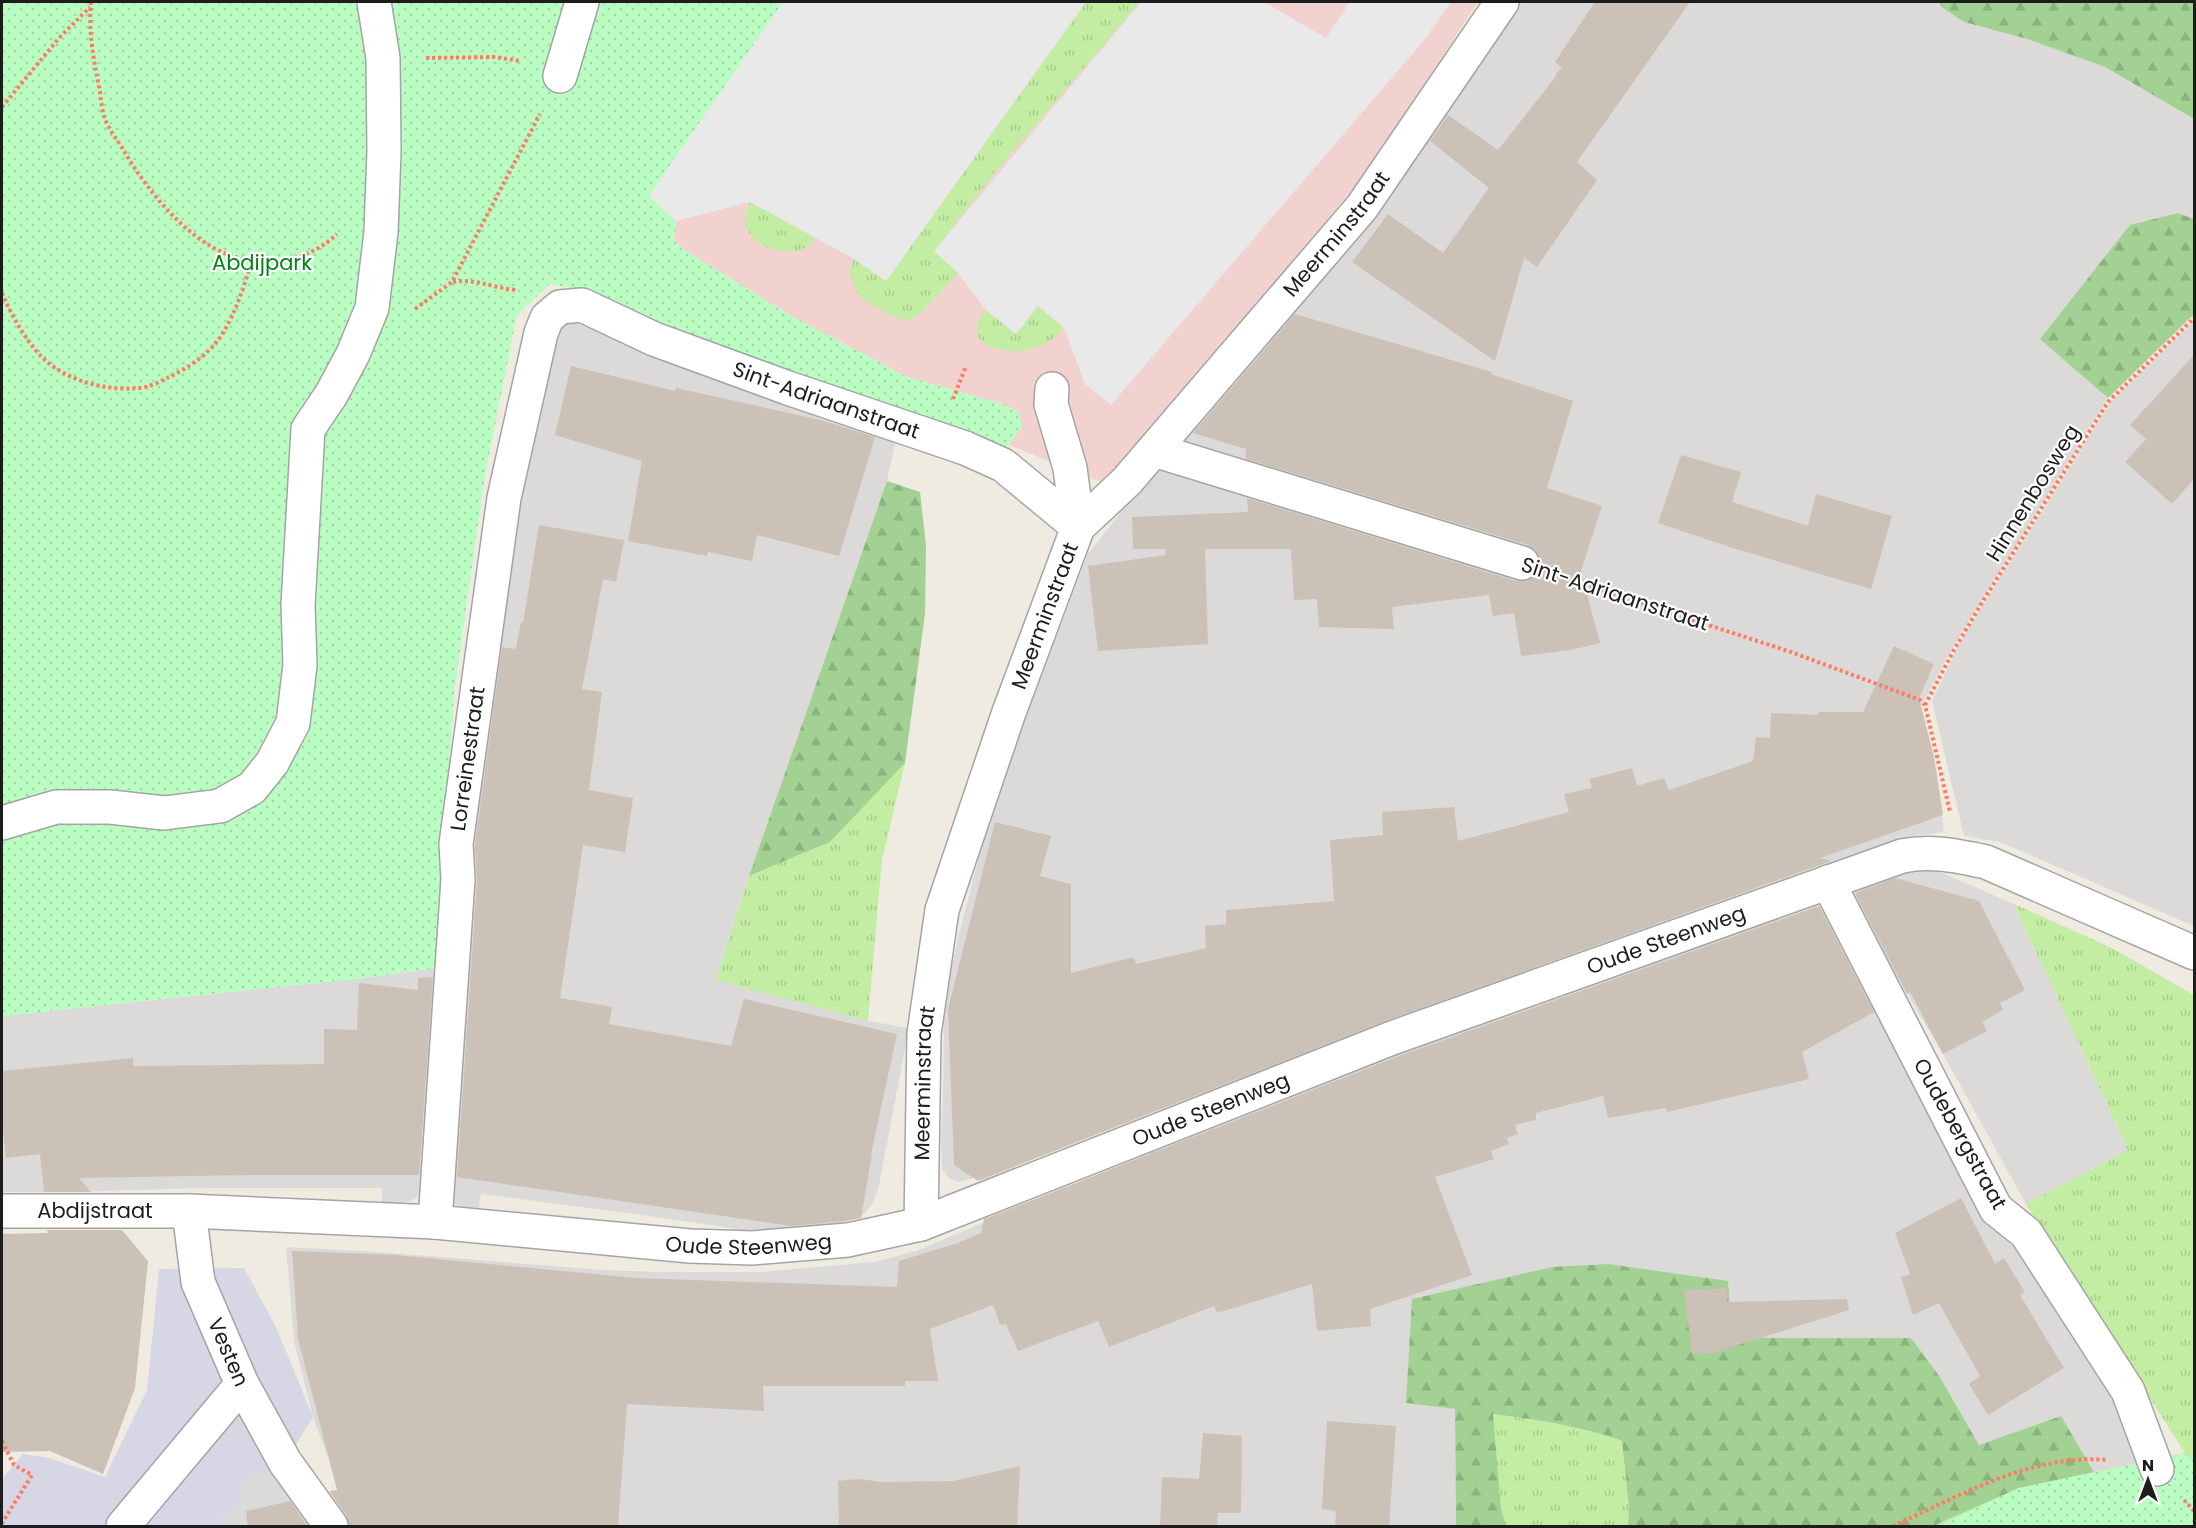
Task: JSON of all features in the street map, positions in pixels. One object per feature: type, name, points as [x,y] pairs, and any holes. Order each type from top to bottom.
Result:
[{"type":"street","points":[[2,823],[56,807],[110,807],[164,813],[220,806],[252,788],[272,763],[293,723],[300,665],[298,605],[308,429],[331,395],[353,354],[372,308],[381,232],[384,151],[383,58],[374,2]]},
{"type":"street","points":[[560,76],[582,2]]},
{"type":"street","name":"Meerminstraat","points":[[921,1224],[924,1034],[942,910],[1008,715],[1078,527],[1127,481],[1362,207],[1502,2]]},
{"type":"street","name":"Sint-Adriaanstraat","points":[[560,307],[582,305],[654,339],[788,388],[965,448],[1003,465],[1078,527]]},
{"type":"street","name":"Lorreinestraat","points":[[435,1222],[455,934],[458,879],[456,844],[472,722],[504,498],[541,333],[547,318],[560,307]]},
{"type":"street","points":[[1052,389],[1051,404],[1070,468],[1078,527]]},
{"type":"street","name":"Sint-Adriaanstraat","points":[[1154,450],[1522,563]]},
{"type":"street","name":"Oude Steenweg","points":[[189,1211],[435,1222],[690,1246],[752,1248],[848,1240],[921,1224],[1392,1038],[1828,882],[1917,853],[1949,854],[1986,862],[2194,953]]},
{"type":"street","name":"Oudebergstraat","points":[[1828,882],[1996,1209],[2026,1233],[2128,1391],[2157,1469]]},
{"type":"street","name":"Abdijstraat","points":[[2,1211],[189,1211]]},
{"type":"street","name":"Vesten","points":[[123,1527],[242,1384],[198,1282],[189,1211]]},
{"type":"street","points":[[242,1384],[285,1462],[331,1527]]},
{"type":"path","points":[[2,106],[90,4]]},
{"type":"path","points":[[90,4],[89,20],[94,61],[105,120],[133,166],[161,203],[201,241],[228,255],[261,262],[292,258],[324,247],[338,234]]},
{"type":"path","points":[[383,58],[495,57],[532,63],[560,76],[452,282],[469,279],[499,288],[518,290]]},
{"type":"path","points":[[2,293],[13,317],[38,353],[64,374],[88,384],[109,387],[147,387],[175,374],[199,359],[220,338],[237,306],[252,260]]},
{"type":"path","name":"Hinnenbosweg","points":[[1925,705],[1983,601],[2108,402],[2194,318]]},
{"type":"path","name":"Sint-Adriaanstraat","points":[[1522,563],[1791,652],[1920,700],[1925,705]]},
{"type":"path","points":[[1925,705],[1953,824],[1949,854]]},
{"type":"path","points":[[2,1441],[14,1465],[32,1475],[2,1523]]},
{"type":"path","points":[[1893,1527],[2006,1475],[2055,1462],[2105,1459],[2157,1469]]},
{"type":"shaded area","points":[[783,2],[1478,2],[1372,165],[1130,460],[1115,482],[1098,481],[1009,445],[1022,425],[1002,404],[907,377],[788,314],[681,248],[674,239],[676,221]]},
{"type":"shaded area","points":[[783,2],[1086,2],[886,281],[854,259],[750,202],[676,221],[649,196]]},
{"type":"shaded area","points":[[1141,2],[1264,2],[1326,38],[1350,2],[1451,2],[1425,39],[1111,405],[1085,384],[1064,328],[1038,306],[1016,334],[986,310],[958,273],[934,251]]},
{"type":"shaded area","points":[[1522,2],[1939,2],[1940,6],[1964,22],[2027,39],[2105,67],[2194,119],[2194,219],[2178,213],[2040,338],[2108,398],[1957,640],[1921,706],[1934,757],[1944,832],[1905,837],[1872,851],[1399,1021],[967,1180],[958,1182],[950,1179],[942,1169],[944,1001],[993,804],[1088,554],[1139,489],[1378,212]]},
{"type":"shaded area","points":[[560,316],[655,356],[897,434],[887,481],[749,876],[717,980],[868,1021],[909,1028],[878,1190],[872,1204],[864,1214],[849,1221],[818,1228],[757,1232],[481,1194],[479,1208],[456,1205],[450,1201],[463,946],[488,648]]},
{"type":"shaded area","points":[[2194,321],[2194,926],[2000,842],[1964,836],[1932,701],[1960,642],[2111,402]]},
{"type":"shaded area","points":[[1935,870],[2014,904],[2128,1150],[2026,1204],[1943,1054],[1854,904],[1856,888],[1902,874]]},
{"type":"shaded area","points":[[1815,902],[1828,914],[1974,1186],[2153,1460],[2094,1472],[2061,1416],[1979,1445],[1940,1377],[1911,1338],[1406,1403],[1455,1409],[1456,1526],[360,1526],[340,1490],[313,1417],[294,1341],[286,1247],[602,1270],[661,1272],[761,1272],[874,1262],[916,1251],[1218,1124],[1214,1117]]},
{"type":"shaded area","points":[[435,968],[438,976],[423,1177],[420,1192],[416,1198],[408,1202],[382,1202],[382,1188],[208,1188],[2,1192],[2,1016],[373,977]]},
{"type":"shaded area","points":[[244,1268],[276,1327],[313,1417],[277,1475],[259,1472],[241,1485],[242,1496],[218,1526],[2,1526],[2,1479],[23,1454],[49,1458],[105,1477],[147,1390],[159,1269]]},
{"type":"shaded area","points":[[259,1472],[277,1475],[316,1526],[218,1526],[242,1496],[241,1485]]},
{"type":"green space","name":"Abdijpark","points":[[2,2],[783,2],[649,196],[676,221],[674,239],[681,248],[788,314],[907,377],[1002,404],[1018,411],[1022,425],[1009,445],[1000,449],[707,342],[587,291],[550,284],[517,315],[485,475],[454,695],[435,968],[373,977],[2,1016]]},
{"type":"green space","points":[[1086,2],[1140,2],[997,170],[934,251],[958,273],[919,315],[908,321],[894,317],[860,298],[849,274],[854,259],[886,281]]},
{"type":"green space","points":[[1939,2],[2194,2],[2194,119],[2105,67],[2027,39],[1964,22],[1940,6]]},
{"type":"green space","points":[[750,202],[815,237],[799,250],[787,252],[764,246],[747,230],[745,218]]},
{"type":"green space","points":[[2178,213],[2194,219],[2194,314],[2108,398],[2040,339],[2130,225]]},
{"type":"green space","points":[[1038,305],[1064,328],[1052,339],[1038,347],[1014,351],[990,347],[981,341],[977,333],[978,323],[986,310],[1016,334]]},
{"type":"green space","points":[[887,481],[920,492],[926,545],[925,614],[905,763],[830,842],[749,876]]},
{"type":"green space","points":[[905,763],[882,860],[868,1021],[716,980],[749,876],[830,842]]},
{"type":"green space","points":[[2014,904],[2110,947],[2194,995],[2194,1526],[1933,1526],[2019,1488],[2185,1453],[2026,1204],[2128,1150]]},
{"type":"green space","points":[[1608,1264],[1728,1281],[1732,1338],[1911,1338],[1940,1377],[1979,1445],[2061,1416],[2094,1472],[2019,1488],[1933,1526],[1628,1526],[1629,1508],[1622,1441],[1574,1427],[1493,1414],[1501,1508],[1506,1526],[1456,1526],[1455,1409],[1406,1403],[1412,1299],[1552,1267]]},
{"type":"green space","points":[[1492,1414],[1574,1427],[1622,1441],[1629,1508],[1628,1526],[1506,1526],[1501,1508]]},
{"type":"green space","points":[[2185,1454],[2194,1462],[2194,1526],[1938,1526],[2019,1488]]},
{"type":"building","points":[[1595,2],[1690,2],[1577,162],[1597,180],[1537,267],[1524,258],[1495,361],[1352,262],[1388,214],[1443,253],[1489,188],[1430,141],[1448,115],[1498,150],[1557,75],[1562,67],[1555,62]]},
{"type":"building","points":[[1295,314],[1492,372],[1491,374],[1573,401],[1547,488],[1602,506],[1581,571],[1600,643],[1571,650],[1521,656],[1514,613],[1493,616],[1489,595],[1392,607],[1394,629],[1319,627],[1317,599],[1294,600],[1291,549],[1205,549],[1208,644],[1098,651],[1088,566],[1166,555],[1165,549],[1133,549],[1132,517],[1248,512],[1247,498],[1516,581],[1527,581],[1540,569],[1540,558],[1528,545],[1246,459],[1246,449],[1193,433]]},
{"type":"building","points":[[2194,355],[2194,479],[2172,504],[2125,462],[2146,439],[2130,425]]},
{"type":"building","points":[[571,366],[675,391],[676,388],[824,421],[875,437],[839,556],[757,535],[752,561],[708,552],[707,556],[628,541],[642,461],[555,435]]},
{"type":"building","points":[[1681,455],[1741,472],[1732,502],[1808,526],[1816,494],[1892,516],[1871,589],[1658,523]]},
{"type":"building","points":[[539,525],[624,540],[616,582],[603,579],[582,689],[602,692],[589,790],[633,798],[625,852],[583,845],[560,998],[612,1007],[609,1024],[731,1046],[744,999],[897,1034],[871,1154],[861,1218],[791,1226],[457,1177],[477,880],[475,845],[502,647],[516,649],[521,622],[523,623]]},
{"type":"building","points":[[1894,646],[1934,664],[1919,698],[1934,757],[1943,815],[1820,858],[1831,861],[1385,1021],[978,1181],[954,1165],[948,1009],[995,822],[1051,836],[1040,876],[1071,884],[1071,973],[1134,957],[1136,964],[1206,948],[1205,926],[1226,924],[1226,910],[1334,901],[1330,840],[1383,835],[1382,812],[1454,807],[1458,841],[1569,812],[1564,794],[1592,788],[1589,779],[1632,768],[1637,786],[1664,778],[1669,790],[1753,761],[1756,737],[1770,738],[1771,713],[1818,715],[1818,712],[1863,712]]},
{"type":"building","points":[[1895,878],[1979,901],[2025,990],[2000,1003],[2003,1010],[1982,1022],[1987,1031],[1943,1054],[1910,992],[1907,994],[1855,893]]},
{"type":"building","points":[[1819,906],[1874,1012],[1802,1052],[1809,1079],[1667,1112],[1666,1108],[1608,1118],[1603,1096],[1536,1113],[1536,1120],[1515,1125],[1518,1134],[1507,1138],[1509,1144],[1491,1151],[1494,1159],[1435,1177],[1472,1275],[1370,1309],[1371,1326],[1317,1331],[1312,1284],[1217,1313],[1214,1306],[1109,1347],[1098,1321],[1018,1351],[1006,1324],[1000,1325],[993,1305],[930,1329],[938,1381],[905,1381],[905,1386],[763,1386],[764,1411],[627,1404],[618,1527],[349,1527],[346,1515],[329,1491],[337,1490],[298,1339],[292,1251],[396,1255],[636,1278],[897,1287],[899,1261],[958,1243],[981,1233],[984,1219],[1399,1056]]},
{"type":"building","points":[[433,977],[419,1175],[79,1178],[91,1192],[44,1192],[40,1154],[6,1158],[2,1120],[2,1071],[133,1058],[133,1066],[324,1064],[324,1029],[357,1030],[359,983],[418,990],[418,978]]},
{"type":"building","points":[[1961,1198],[1995,1264],[2004,1258],[2025,1292],[2020,1295],[2064,1368],[1988,1415],[1969,1384],[1980,1376],[1939,1303],[1913,1315],[1901,1277],[1910,1274],[1895,1233]]},
{"type":"building","points":[[47,1230],[122,1230],[148,1261],[135,1388],[103,1474],[50,1451],[2,1452],[2,1234],[48,1233]]},
{"type":"building","points":[[1727,1288],[1727,1302],[1847,1299],[1849,1310],[1713,1353],[1692,1354],[1684,1290]]},
{"type":"building","points":[[1327,1421],[1396,1426],[1389,1527],[1335,1527],[1336,1511],[1322,1509]]},
{"type":"building","points":[[1203,1433],[1242,1436],[1241,1513],[1218,1513],[1217,1527],[1160,1527],[1162,1477],[1199,1479]]},
{"type":"building","points":[[1020,1466],[1017,1527],[839,1527],[838,1481],[858,1479],[883,1482],[953,1481]]},
{"type":"building","points":[[290,1501],[308,1527],[248,1527],[246,1511]]}]
